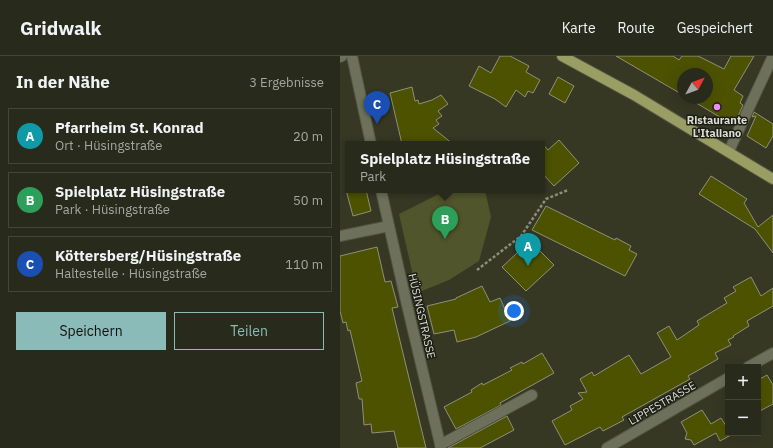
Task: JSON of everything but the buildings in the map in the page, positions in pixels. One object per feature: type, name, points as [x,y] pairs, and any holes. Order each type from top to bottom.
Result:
[{"type":"main road","points":[[562,56],[634,95],[773,179]]},
{"type":"street","points":[[352,56],[370,141]]},
{"type":"street","points":[[729,152],[773,56]]},
{"type":"street","name":"HÜSINGSTRASSE","points":[[382,193],[441,447]]},
{"type":"street","points":[[340,236],[389,226]]},
{"type":"street","points":[[753,364],[773,353]]},
{"type":"street","name":"LIPPESTRASSE","points":[[607,448],[725,380]]},
{"type":"street","points":[[441,447],[532,395]]},
{"type":"path","points":[[477,270],[521,236],[546,199],[568,190]]},
{"type":"green space","points":[[441,193],[486,193],[491,217],[479,261],[449,280],[417,293],[399,214]]},
{"type":"place","name":"Ristaurante L'Italiano","points":[[717,107]]},
{"type":"place","name":"Köttersberg/Hüsingstraße","points":[[377,124]]},
{"type":"place","name":"Spielplatz Hüsingstraße","points":[[445,239]]},
{"type":"place","name":"Pfarrheim St. Konrad","points":[[528,266]]}]
